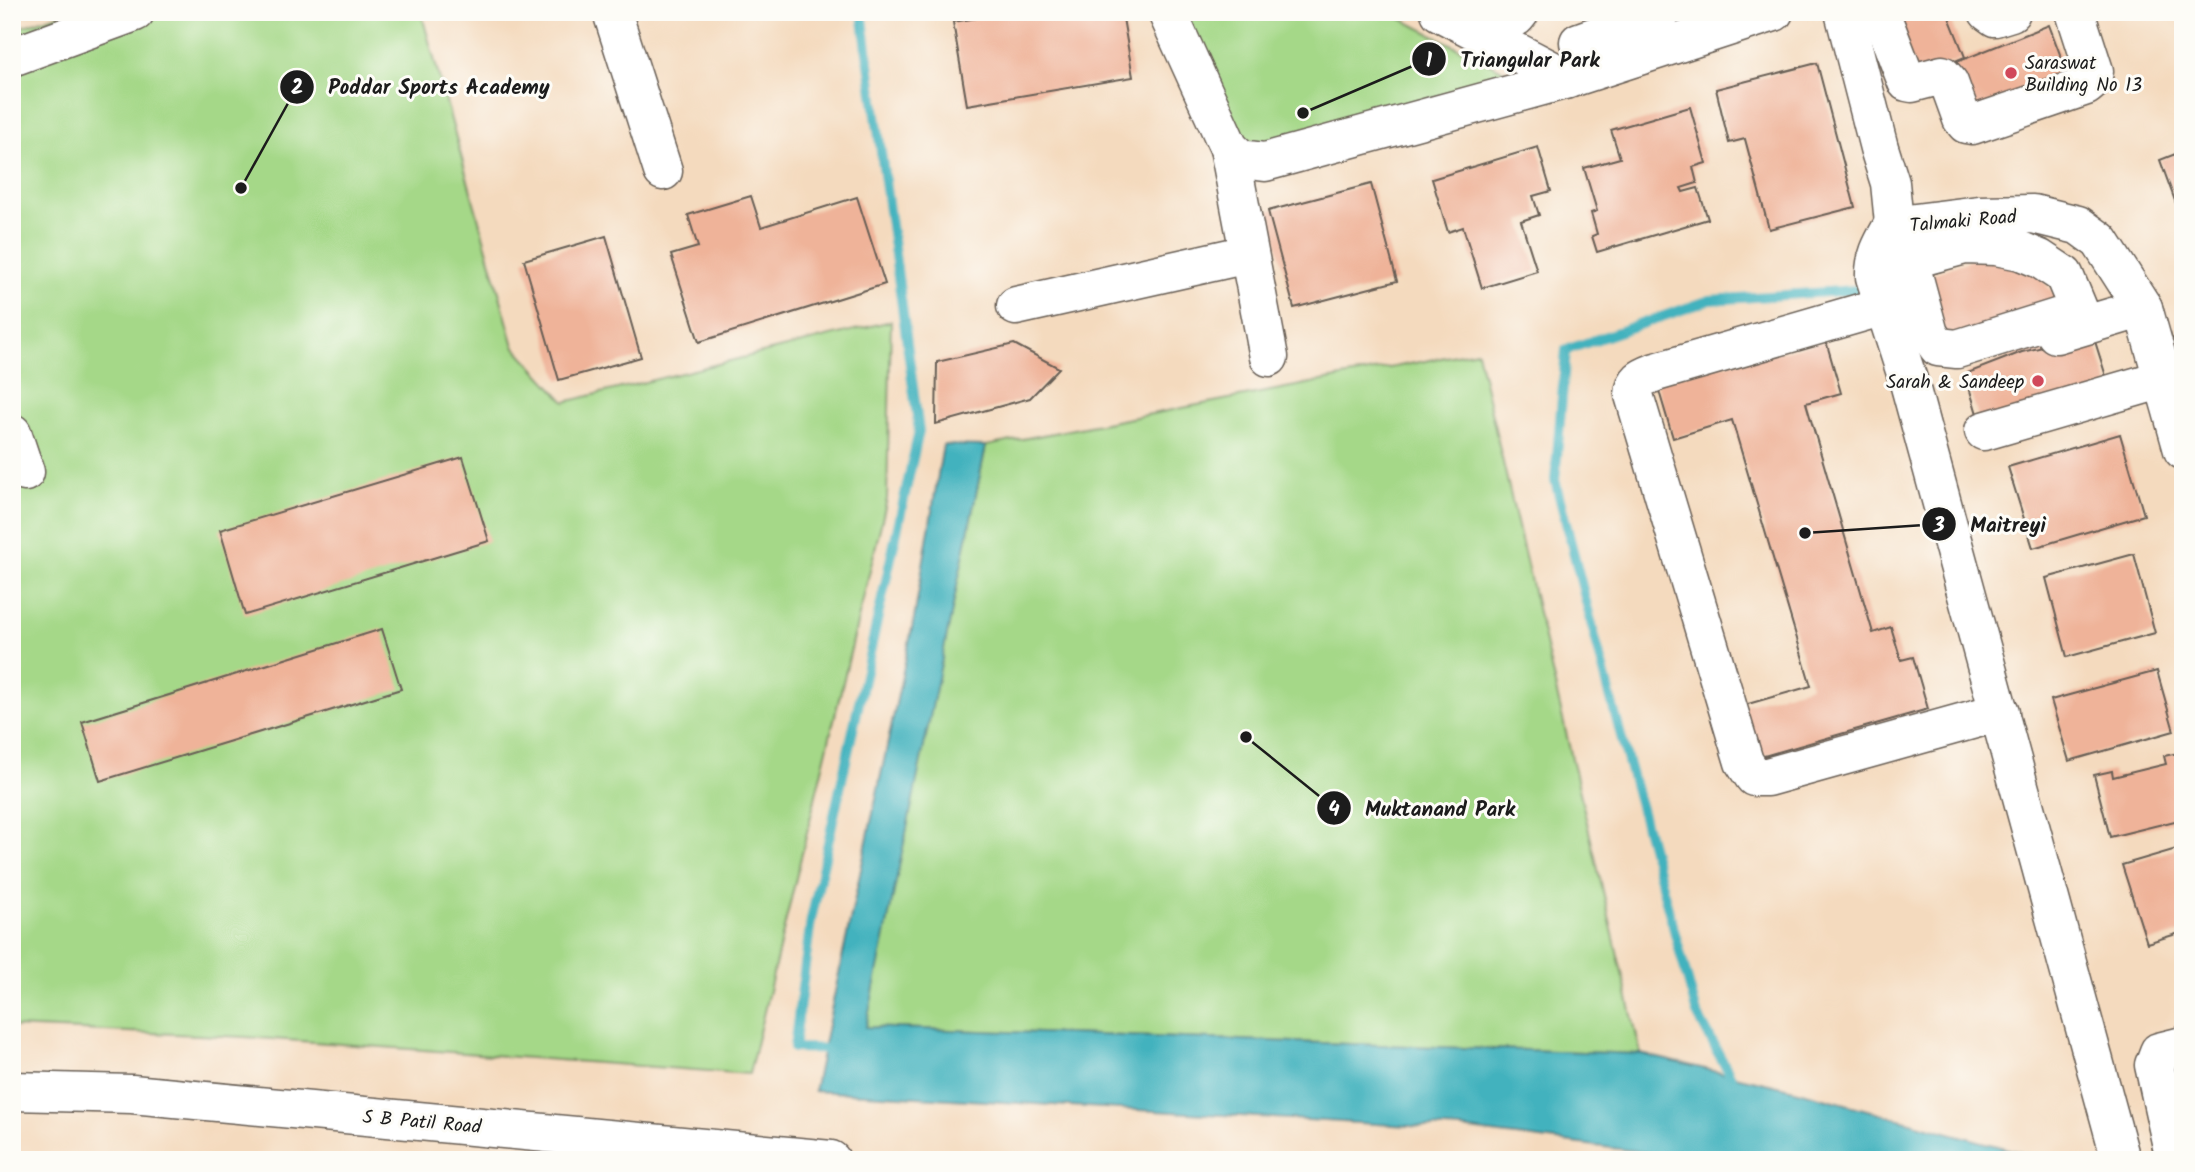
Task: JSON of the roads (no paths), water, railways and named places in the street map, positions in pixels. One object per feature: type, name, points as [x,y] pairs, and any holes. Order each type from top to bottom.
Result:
[{"type":"street","points":[[12,57],[135,12]]},
{"type":"street","points":[[612,12],[663,171]]},
{"type":"street","points":[[1167,12],[1229,148],[1269,357]]},
{"type":"street","points":[[1440,12],[1576,51],[1774,12]]},
{"type":"street","points":[[1490,12],[1509,20],[1520,12]]},
{"type":"street","points":[[1229,148],[1241,159],[1265,162],[1576,51],[1662,12]]},
{"type":"street","name":"Talmaki Road","points":[[1844,12],[1879,148],[1912,236],[1979,215],[2033,214],[2078,225],[2100,241],[2138,298],[2183,450]]},
{"type":"street","points":[[1880,12],[1907,82],[1913,83],[1942,75],[1949,83],[1962,119],[1966,124],[1972,125],[2086,86],[2092,81],[2094,71],[2075,12]]},
{"type":"street","points":[[1988,12],[1995,17],[2011,12]]},
{"type":"street","points":[[2021,251],[2033,214]]},
{"type":"street","points":[[1912,236],[1929,334],[1934,343],[1944,349],[1957,349],[2079,311],[2064,275],[2040,259],[2021,251],[1912,236],[1880,248],[1875,265],[1875,277],[1910,386],[2122,1160]]},
{"type":"street","points":[[1016,306],[1248,254]]},
{"type":"street","points":[[2078,307],[2138,298]]},
{"type":"street","points":[[1967,361],[2138,298]]},
{"type":"street","points":[[1884,306],[1657,372],[1639,379],[1634,395],[1744,762],[1754,777],[1767,777],[2000,712]]},
{"type":"street","points":[[1984,431],[2162,379]]},
{"type":"street","points":[[12,433],[25,472]]},
{"type":"street","points":[[2175,1160],[2154,1065],[2159,1052],[2183,1046]]},
{"type":"street","name":"S B Patil Road","points":[[12,1090],[132,1094],[831,1160]]},
{"type":"water","points":[[943,445],[986,446],[866,1027],[1641,1054],[1795,1090],[2033,1156],[2033,1160],[1706,1160],[1461,1129],[814,1091],[914,619]]},
{"type":"waterway","points":[[835,1049],[794,1048],[811,920],[919,431],[862,12]]},
{"type":"waterway","points":[[1736,1086],[1697,1014],[1609,692],[1555,480],[1566,350],[1710,300],[1857,290]]},
{"type":"place","name":"Saraswat Building No 13","points":[[2011,73]]},
{"type":"place","name":"Triangular Park","points":[[1303,113]]},
{"type":"place","name":"Poddar Sports Academy","points":[[241,188]]},
{"type":"place","name":"Sarah & Sandeep","points":[[2038,381]]},
{"type":"place","name":"Maitreyi","points":[[1805,533]]},
{"type":"place","name":"Muktanand Park","points":[[1246,737]]}]
